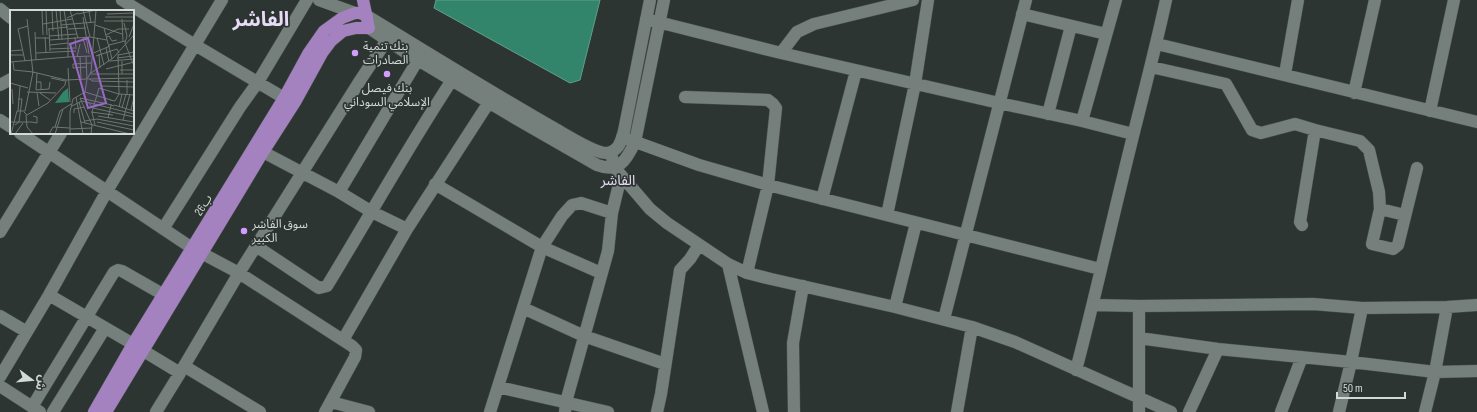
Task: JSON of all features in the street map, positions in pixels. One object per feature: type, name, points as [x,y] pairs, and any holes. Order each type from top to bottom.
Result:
[{"type":"highway","points":[[363,0],[361,14],[369,28]]},
{"type":"highway","name":"26ب","points":[[94,412],[138,347],[197,251],[308,54],[324,31],[342,18],[361,14]]},
{"type":"highway","name":"26ب","points":[[106,412],[164,295],[197,251],[296,102],[322,53],[331,41],[343,31],[356,28],[369,28]]},
{"type":"street","points":[[122,0],[194,45],[284,98]]},
{"type":"street","points":[[0,378],[49,295],[106,191],[222,0]]},
{"type":"street","points":[[163,229],[240,107],[258,82],[307,0]]},
{"type":"street","points":[[320,0],[361,14],[421,55],[597,165],[618,171]]},
{"type":"street","points":[[369,28],[387,40],[421,55],[452,80],[600,152],[605,153],[611,152],[618,148],[627,121],[650,0]]},
{"type":"street","points":[[565,407],[608,251],[618,171],[620,165],[629,155],[635,142],[664,0]]},
{"type":"street","points":[[781,54],[797,32],[814,24],[913,0]]},
{"type":"street","points":[[887,216],[916,84],[928,0]]},
{"type":"street","points":[[944,319],[967,236],[1026,0]]},
{"type":"street","points":[[1082,120],[1116,0]]},
{"type":"street","points":[[1076,370],[1094,305],[1100,269],[1157,44],[1166,0]]},
{"type":"street","points":[[1285,74],[1298,0]]},
{"type":"street","points":[[1354,93],[1375,0]]},
{"type":"street","points":[[1430,111],[1454,0]]},
{"type":"street","points":[[0,9],[10,17]]},
{"type":"street","points":[[1022,14],[1106,34]]},
{"type":"street","points":[[646,19],[781,54],[999,104],[1082,120],[1133,134]]},
{"type":"street","points":[[1048,114],[1071,26]]},
{"type":"street","points":[[156,412],[239,273],[387,40]]},
{"type":"street","points":[[1157,44],[1477,122]]},
{"type":"street","points":[[338,192],[421,55]]},
{"type":"street","points":[[1151,67],[1226,84],[1252,130],[1257,132],[1261,133],[1295,124],[1360,141],[1369,150],[1379,192],[1380,210],[1372,244],[1393,249],[1398,245],[1417,168]]},
{"type":"street","points":[[822,199],[856,71]]},
{"type":"street","points":[[636,72],[649,76]]},
{"type":"street","points":[[0,85],[10,80]]},
{"type":"street","points":[[256,246],[319,288],[324,288],[327,286],[422,126],[452,80]]},
{"type":"street","points":[[685,97],[768,100],[776,108],[768,185],[747,273]]},
{"type":"street","points":[[343,340],[435,184],[491,98]]},
{"type":"street","points":[[0,120],[10,127]]},
{"type":"street","points":[[1302,225],[1300,222],[1316,130]]},
{"type":"street","points":[[22,134],[197,251],[239,273],[352,346],[356,350],[355,357],[328,407],[369,412]]},
{"type":"street","points":[[0,232],[60,134]]},
{"type":"street","points":[[622,137],[698,165],[768,185],[1100,269]]},
{"type":"street","points":[[263,152],[407,230]]},
{"type":"street","points":[[611,152],[618,171],[650,209],[667,223],[699,245],[728,264],[747,273],[972,326],[1015,342],[1172,412]]},
{"type":"street","points":[[435,184],[542,247],[601,273]]},
{"type":"street","points":[[490,412],[542,247],[562,216],[572,205],[581,203],[612,213]]},
{"type":"street","points":[[1380,210],[1405,216]]},
{"type":"street","points":[[895,307],[916,223]]},
{"type":"street","points":[[657,412],[680,270],[690,259],[699,245]]},
{"type":"street","points":[[728,264],[763,412]]},
{"type":"street","points":[[0,386],[36,409],[86,317],[114,272],[118,270],[122,271],[164,295]]},
{"type":"street","points":[[794,412],[793,343],[803,286]]},
{"type":"street","points":[[49,295],[138,347],[182,369],[260,412]]},
{"type":"street","points":[[1094,305],[1139,306],[1313,304],[1362,308],[1447,307],[1477,305]]},
{"type":"street","points":[[1139,306],[1139,412]]},
{"type":"street","points":[[1425,412],[1435,372],[1447,307]]},
{"type":"street","points":[[523,308],[584,336],[665,364]]},
{"type":"street","points":[[1339,412],[1362,308]]},
{"type":"street","points":[[0,316],[27,332]]},
{"type":"street","points":[[957,412],[972,326]]},
{"type":"street","points":[[53,412],[105,328]]},
{"type":"street","points":[[1139,338],[1218,349],[1435,372],[1477,371]]},
{"type":"street","points":[[1189,412],[1218,349]]},
{"type":"street","points":[[1281,412],[1302,357]]},
{"type":"street","points":[[498,387],[565,407],[608,412]]},
{"type":"shaded area","points":[[436,0],[600,0],[580,80],[570,83],[434,8]]},
{"type":"place","name":"بنك تنمية الصادرات","points":[[355,53]]},
{"type":"place","name":"بنك فيصل الإسلامي السوداني","points":[[387,74]]},
{"type":"place","name":"سوق الفاشر الكبير","points":[[244,231]]},
{"type":"district","name":"الفاشر","points":[[261,19]]},
{"type":"district","name":"الفاشر","points":[[618,180]]}]
